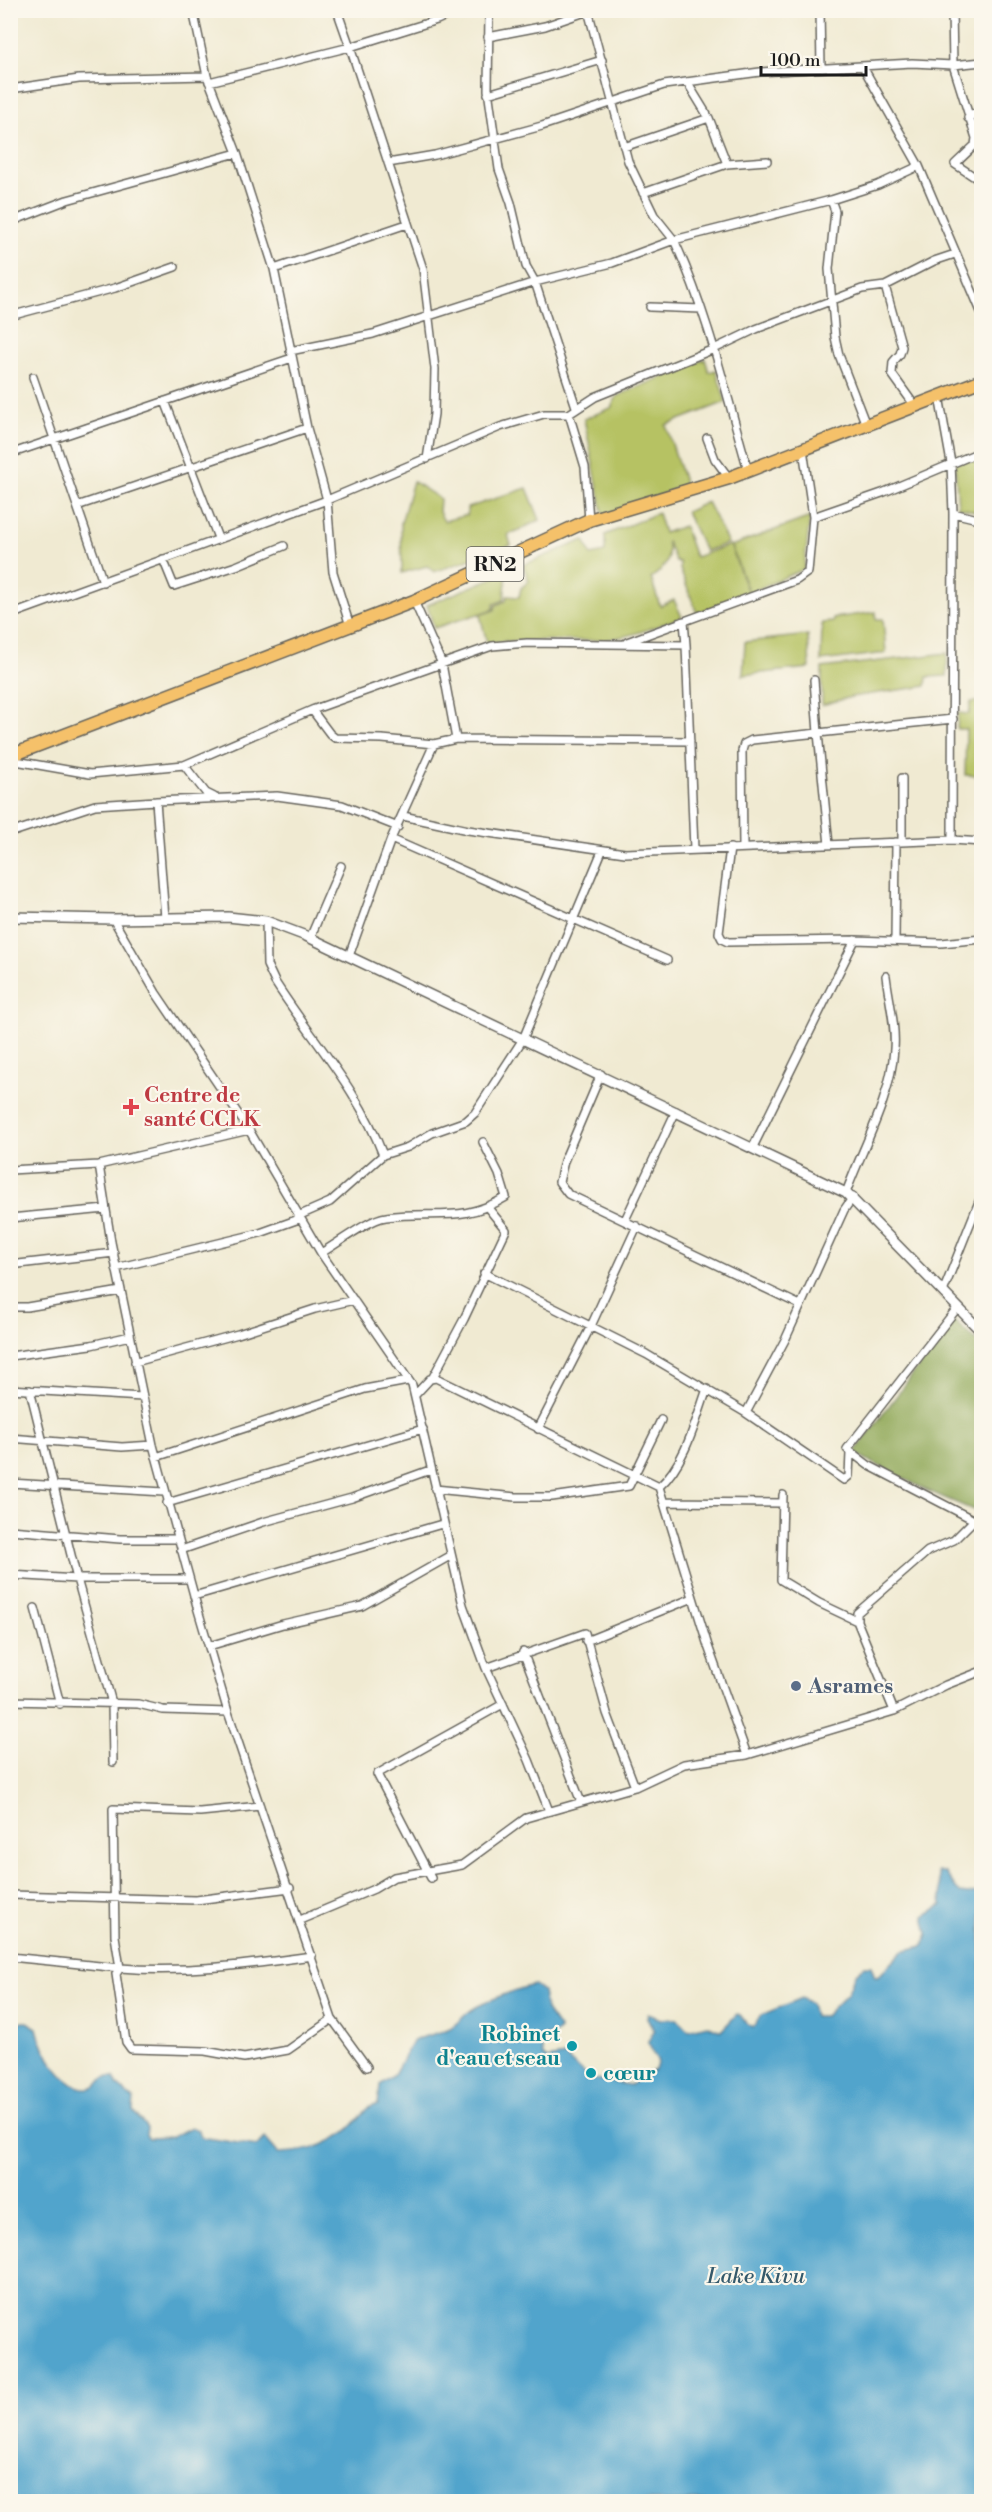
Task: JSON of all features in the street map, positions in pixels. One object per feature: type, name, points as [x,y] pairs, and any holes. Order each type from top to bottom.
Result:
[{"type":"highway","name":"RN2","points":[[10,758],[414,602],[589,520],[729,478],[981,380]]},
{"type":"street","points":[[193,10],[208,79],[237,153],[274,269],[307,428],[327,500],[333,572],[350,626]]},
{"type":"street","points":[[337,10],[423,269],[435,369],[434,414],[427,459]]},
{"type":"street","points":[[10,89],[79,79],[208,79],[350,47],[437,20],[459,10]]},
{"type":"street","points":[[485,10],[489,14],[488,94],[503,185],[512,203],[526,266],[535,282],[576,407]]},
{"type":"street","points":[[820,10],[821,68]]},
{"type":"street","points":[[952,10],[953,65],[976,138],[975,145],[955,164],[981,182]]},
{"type":"street","points":[[488,37],[545,26],[589,11],[624,147],[654,215],[674,240],[701,309],[748,470]]},
{"type":"street","points":[[488,94],[602,60]]},
{"type":"street","points":[[388,163],[435,155],[664,85],[760,72],[912,63],[953,65],[981,62]]},
{"type":"street","points":[[863,67],[919,166],[981,314]]},
{"type":"street","points":[[687,82],[709,118],[727,164]]},
{"type":"street","points":[[968,118],[981,109]]},
{"type":"street","points":[[624,147],[709,118]]},
{"type":"street","points":[[10,222],[67,200],[237,153]]},
{"type":"street","points":[[643,192],[727,164],[767,161]]},
{"type":"street","points":[[10,454],[291,355],[373,334],[535,282],[612,263],[674,240],[831,200],[878,185],[919,166]]},
{"type":"street","points":[[831,200],[835,211],[829,269],[839,356],[866,424]]},
{"type":"street","points":[[274,269],[407,224]]},
{"type":"street","points":[[10,615],[327,500],[500,427],[543,414],[569,414],[576,407],[647,374],[714,349],[756,329],[831,299],[864,288],[885,286],[934,261],[955,254]]},
{"type":"street","points":[[10,316],[115,288],[175,267]]},
{"type":"street","points":[[885,286],[901,339],[900,354],[892,362],[892,374],[915,406]]},
{"type":"street","points":[[650,307],[701,309]]},
{"type":"street","points":[[33,377],[103,582]]},
{"type":"street","points":[[939,396],[951,463],[953,513],[952,840]]},
{"type":"street","points":[[165,401],[194,468],[218,538]]},
{"type":"street","points":[[569,414],[585,467],[589,520]]},
{"type":"street","points":[[77,506],[307,428]]},
{"type":"street","points":[[707,438],[715,459],[729,478]]},
{"type":"street","points":[[622,644],[797,580],[808,572],[813,517],[803,449]]},
{"type":"street","points":[[813,517],[882,493],[981,452]]},
{"type":"street","points":[[953,513],[981,520]]},
{"type":"street","points":[[163,559],[174,586],[236,566],[284,546]]},
{"type":"street","points":[[414,602],[442,664],[456,739]]},
{"type":"street","points":[[684,621],[694,849]]},
{"type":"street","points":[[10,758],[90,774],[184,765],[312,710],[492,646],[527,642],[686,645]]},
{"type":"street","points":[[814,680],[829,845]]},
{"type":"street","points":[[312,710],[335,738],[382,739],[434,744],[456,739],[690,741]]},
{"type":"street","points":[[743,848],[742,751],[744,744],[752,740],[953,720]]},
{"type":"street","points":[[349,956],[391,839],[434,744]]},
{"type":"street","points":[[184,765],[206,793],[214,797]]},
{"type":"street","points":[[895,941],[902,778]]},
{"type":"street","points":[[10,833],[95,805],[214,797],[277,796],[342,805],[398,827]]},
{"type":"street","points":[[156,801],[165,918]]},
{"type":"street","points":[[403,816],[468,830],[602,851],[952,840],[981,842]]},
{"type":"street","points":[[391,839],[574,917],[667,960]]},
{"type":"street","points":[[730,848],[719,933],[722,939],[755,942],[855,940],[941,943],[981,939]]},
{"type":"street","points":[[117,1268],[260,1233],[299,1218],[330,1202],[383,1155],[408,1147],[432,1133],[471,1117],[522,1039],[602,851]]},
{"type":"street","points":[[310,938],[341,866]]},
{"type":"street","points":[[10,916],[113,919],[228,917],[266,921],[310,938],[601,1074],[849,1195],[981,1332]]},
{"type":"street","points":[[113,919],[156,993],[249,1130],[321,1253],[416,1394],[442,1524],[463,1605],[486,1668],[549,1811]]},
{"type":"street","points":[[266,921],[267,966],[275,982],[345,1080],[373,1128],[383,1155]]},
{"type":"street","points":[[753,1147],[855,940]]},
{"type":"street","points":[[746,1413],[839,1220],[885,1096],[892,1071],[894,1029],[886,976]]},
{"type":"street","points":[[601,1074],[564,1161],[559,1182],[568,1194],[800,1305]]},
{"type":"street","points":[[625,1220],[676,1111]]},
{"type":"street","points":[[10,1170],[99,1165],[249,1130]]},
{"type":"street","points":[[321,1253],[383,1217],[458,1214],[488,1208],[506,1197],[500,1174],[483,1142]]},
{"type":"street","points":[[99,1165],[142,1397],[164,1492],[188,1579],[228,1712],[290,1888],[332,2019],[367,2067]]},
{"type":"street","points":[[943,1292],[981,1194]]},
{"type":"street","points":[[416,1394],[433,1377],[464,1319],[506,1230],[488,1208]]},
{"type":"street","points":[[10,1218],[106,1209]]},
{"type":"street","points":[[538,1429],[591,1326],[637,1226]]},
{"type":"street","points":[[10,1265],[114,1253]]},
{"type":"street","points":[[484,1273],[591,1326],[707,1389],[844,1480],[849,1476],[848,1447],[958,1307]]},
{"type":"street","points":[[10,1307],[27,1307],[121,1291]]},
{"type":"street","points":[[135,1362],[238,1334],[315,1309],[354,1300]]},
{"type":"street","points":[[10,1356],[91,1345],[130,1336]]},
{"type":"street","points":[[433,1377],[659,1487],[725,1700],[747,1755]]},
{"type":"street","points":[[156,1457],[365,1389],[408,1381]]},
{"type":"street","points":[[10,1389],[142,1397]]},
{"type":"street","points":[[659,1487],[666,1481],[687,1442],[707,1389]]},
{"type":"street","points":[[30,1390],[40,1439],[112,1703],[113,1762]]},
{"type":"street","points":[[435,1488],[516,1497],[552,1497],[629,1486],[636,1476],[661,1420]]},
{"type":"street","points":[[167,1503],[423,1429]]},
{"type":"street","points":[[10,1438],[122,1447],[153,1445]]},
{"type":"street","points":[[850,1453],[974,1520]]},
{"type":"street","points":[[181,1550],[274,1519],[352,1498],[430,1470]]},
{"type":"street","points":[[10,1484],[164,1492]]},
{"type":"street","points":[[664,1502],[783,1499],[781,1580],[819,1603],[856,1621]]},
{"type":"street","points":[[894,1711],[856,1621],[857,1613],[928,1551],[954,1540],[981,1516]]},
{"type":"street","points":[[194,1596],[442,1524]]},
{"type":"street","points":[[10,1530],[120,1539],[177,1539]]},
{"type":"street","points":[[209,1646],[283,1624],[362,1606],[450,1556]]},
{"type":"street","points":[[10,1575],[77,1579],[188,1579]]},
{"type":"street","points":[[586,1641],[693,1598]]},
{"type":"street","points":[[35,1608],[60,1704]]},
{"type":"street","points":[[486,1668],[523,1653],[585,1633],[607,1713],[635,1787]]},
{"type":"street","points":[[523,1653],[581,1802]]},
{"type":"street","points":[[300,1920],[374,1889],[394,1877],[429,1875],[462,1865],[515,1824],[549,1811],[635,1787],[684,1764],[747,1755],[894,1711],[946,1685],[981,1671]]},
{"type":"street","points":[[10,1701],[60,1704],[138,1704],[163,1710],[228,1712]]},
{"type":"street","points":[[429,1875],[377,1774],[503,1704]]},
{"type":"street","points":[[260,1806],[200,1812],[113,1809],[114,1898],[120,1968],[116,1974],[126,2042],[131,2049],[205,2051],[244,2058],[288,2050],[332,2019]]},
{"type":"street","points":[[10,1895],[207,1900],[290,1888]]},
{"type":"street","points":[[10,1957],[166,1971],[219,1969],[312,1956]]},
{"type":"green space","points":[[705,359],[709,372],[716,370],[726,402],[666,425],[685,485],[604,518],[584,419],[611,408],[617,396]]},
{"type":"green space","points":[[981,456],[981,513],[958,507],[955,463]]},
{"type":"green space","points":[[413,481],[440,499],[439,512],[444,521],[467,515],[467,508],[527,488],[540,520],[508,535],[511,545],[434,572],[427,566],[402,573],[401,523]]},
{"type":"green space","points":[[707,502],[728,543],[705,551],[686,512]]},
{"type":"green space","points":[[658,513],[664,533],[684,526],[695,557],[730,545],[748,593],[697,613],[680,569],[680,562],[676,562],[667,541],[668,558],[661,570],[651,578],[660,606],[674,600],[682,617],[641,632],[609,639],[487,643],[480,615],[495,610],[496,605],[506,601],[507,596],[519,597],[521,588],[529,581],[523,565],[584,540],[591,555],[605,552],[605,535]]},
{"type":"green space","points":[[810,517],[804,569],[749,593],[731,546]]},
{"type":"green space","points":[[507,572],[504,600],[494,604],[494,609],[434,628],[427,605]]},
{"type":"green space","points":[[876,612],[876,619],[883,619],[886,653],[821,661],[822,623],[833,622],[833,618]]},
{"type":"green space","points":[[808,635],[810,668],[743,675],[745,642]]},
{"type":"green space","points":[[947,653],[947,676],[927,677],[926,686],[851,697],[822,705],[822,668]]},
{"type":"green space","points":[[971,702],[981,702],[981,776],[965,775],[966,729],[957,729],[958,713],[969,714]]},
{"type":"green space","points":[[953,1320],[981,1345],[982,1501],[978,1512],[926,1490],[854,1453]]},
{"type":"water","name":"Lake Kivu","points":[[938,1871],[945,1873],[960,1893],[981,1891],[981,2501],[11,2501],[11,2022],[27,2022],[37,2028],[50,2059],[66,2079],[75,2085],[85,2088],[96,2086],[106,2077],[114,2077],[118,2086],[134,2099],[133,2111],[147,2128],[146,2135],[149,2138],[172,2137],[191,2127],[198,2130],[201,2137],[257,2146],[265,2138],[278,2153],[300,2151],[337,2138],[350,2128],[366,2110],[378,2105],[380,2085],[393,2076],[412,2042],[451,2027],[470,2011],[483,2004],[529,1986],[535,1985],[543,1991],[546,2010],[560,2030],[555,2034],[540,2037],[543,2056],[548,2059],[564,2056],[591,2079],[630,2085],[655,2069],[658,2062],[648,2043],[654,2030],[647,2018],[648,2014],[661,2019],[677,2019],[688,2030],[707,2025],[721,2031],[737,2014],[753,2027],[761,2015],[802,1998],[811,2003],[814,2016],[825,2016],[848,1992],[855,1974],[864,1966],[871,1966],[875,1977],[878,1977],[902,1951],[923,1946],[928,1934],[924,1916],[942,1905]]},
{"type":"place","name":"Centre de santé CCLK","points":[[131,1107]]},
{"type":"place","name":"Asrames","points":[[796,1686]]},
{"type":"place","name":"Robinet d'eau et seau","points":[[572,2046]]},
{"type":"place","name":"cœur","points":[[591,2073]]}]
